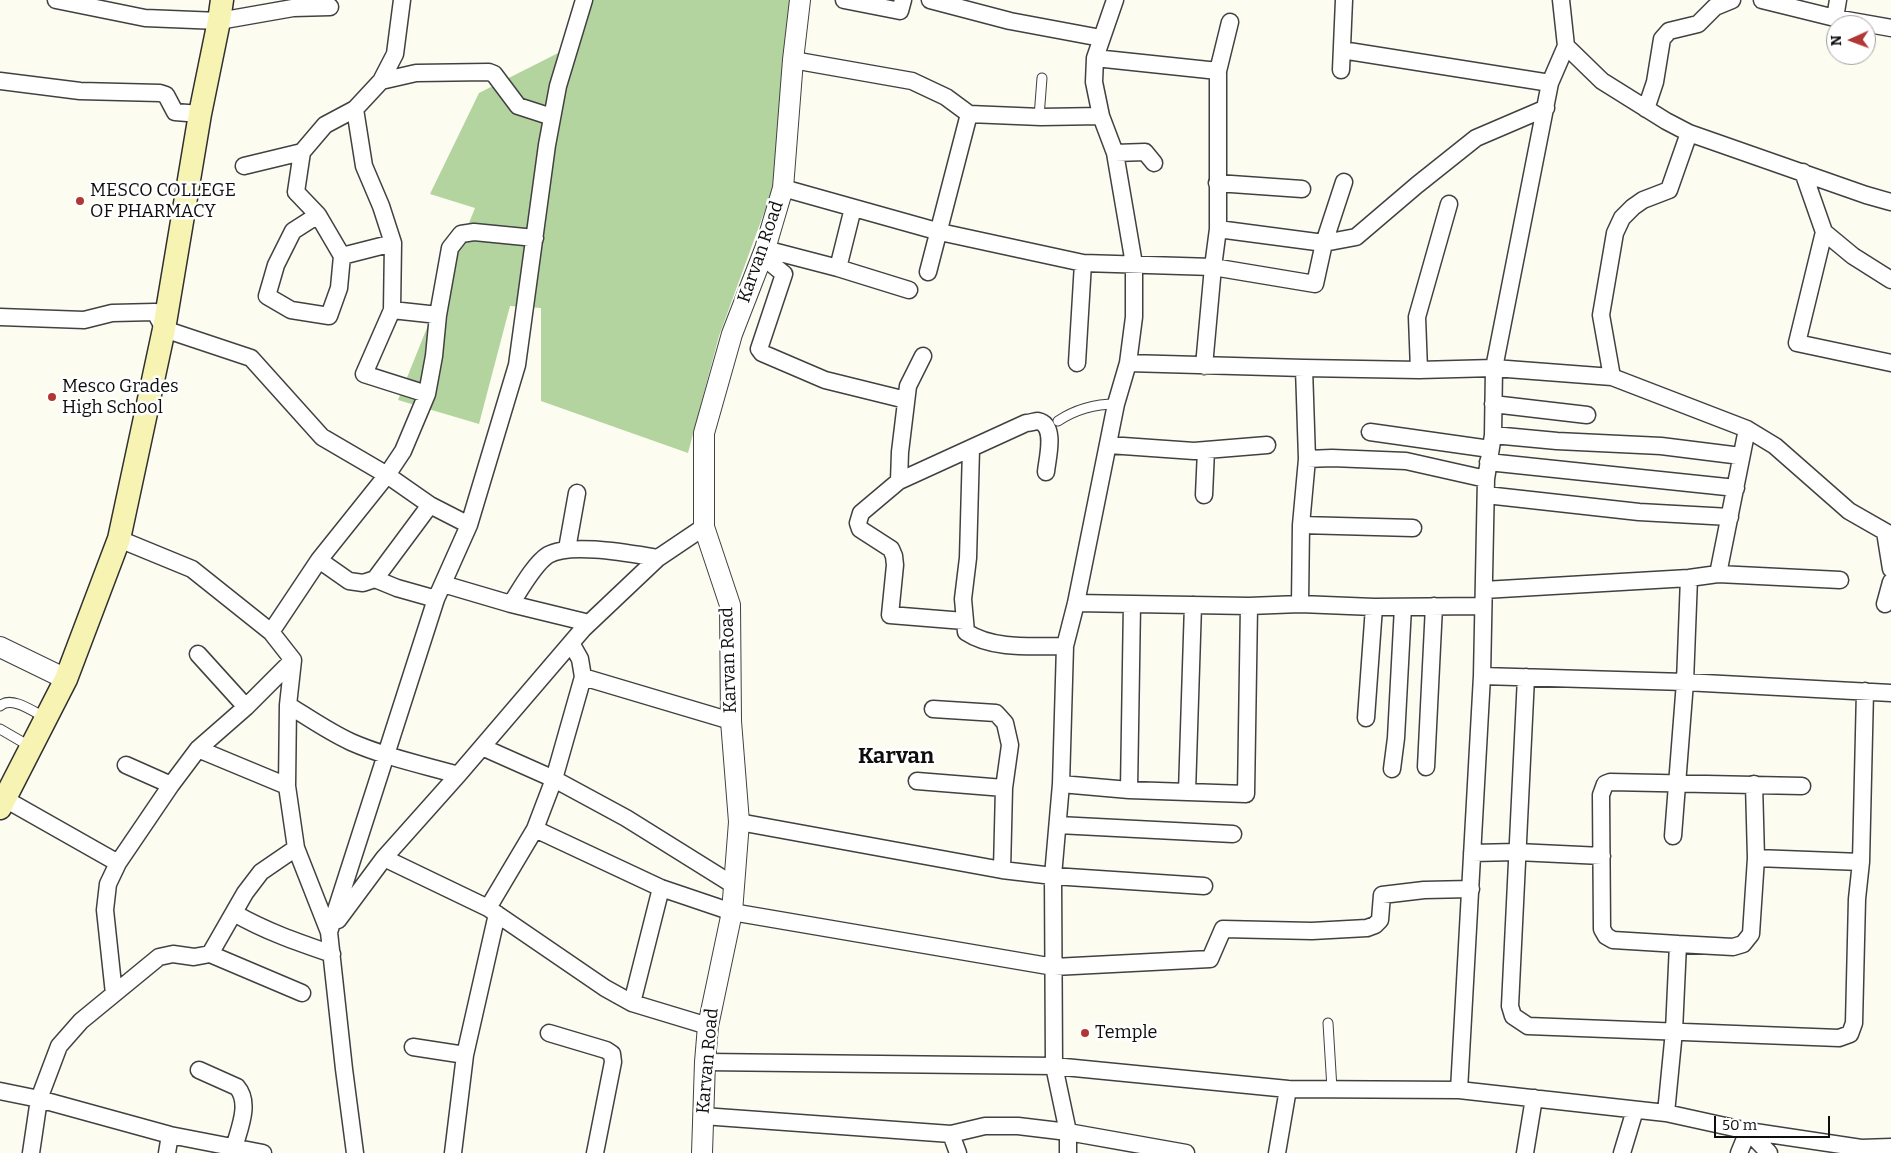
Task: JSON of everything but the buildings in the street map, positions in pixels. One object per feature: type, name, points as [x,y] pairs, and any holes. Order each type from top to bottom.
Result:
[{"type":"main road","points":[[2,803],[66,679],[119,539],[164,329],[200,114],[221,11]]},
{"type":"street","points":[[56,0],[145,18],[221,11],[330,8]]},
{"type":"street","points":[[318,215],[293,231],[276,265],[267,296],[291,310],[329,316],[339,288],[342,256],[318,215],[296,192],[302,152],[325,125],[355,109],[381,81],[395,54],[402,0]]},
{"type":"street","points":[[329,932],[436,599],[469,525],[516,365],[552,116],[558,86],[584,0]]},
{"type":"street","name":"Karvan Road","points":[[702,1153],[708,1026],[732,912],[739,822],[731,720],[730,605],[704,527],[704,434],[732,334],[764,253],[783,188],[793,60],[800,0]]},
{"type":"street","points":[[844,0],[900,11],[904,0]]},
{"type":"street","points":[[930,0],[1010,21],[1101,38]]},
{"type":"street","points":[[1068,1153],[1068,1132],[1054,1066],[1052,876],[1061,784],[1065,646],[1076,603],[1116,404],[1128,363],[1134,317],[1134,264],[1115,153],[1101,116],[1094,82],[1095,58],[1115,0]]},
{"type":"street","points":[[1341,70],[1344,0]]},
{"type":"street","points":[[1459,1090],[1482,676],[1486,487],[1494,368],[1550,83],[1566,46],[1561,0]]},
{"type":"street","points":[[1646,109],[1655,82],[1662,39],[1669,31],[1698,24],[1715,7],[1732,0]]},
{"type":"street","points":[[1762,0],[1826,16]]},
{"type":"street","points":[[1835,15],[1838,0]]},
{"type":"street","points":[[1204,366],[1218,229],[1218,71],[1230,22]]},
{"type":"street","points":[[1876,25],[1891,28]]},
{"type":"street","points":[[1566,46],[1602,81],[1689,133],[1891,202]]},
{"type":"street","points":[[1342,50],[1550,83]]},
{"type":"street","points":[[1095,58],[1218,71]]},
{"type":"street","points":[[793,60],[912,81],[946,97],[969,114],[1101,116]]},
{"type":"street","points":[[381,81],[416,73],[489,72],[494,74],[518,106],[552,116]]},
{"type":"street","points":[[0,81],[80,91],[160,93],[166,95],[175,112],[200,114]]},
{"type":"street","points":[[1218,229],[1324,243],[1356,237],[1476,138],[1546,108]]},
{"type":"street","points":[[355,109],[364,166],[381,206],[393,243],[392,310],[364,374],[427,394]]},
{"type":"street","points":[[928,272],[940,232],[969,114]]},
{"type":"street","points":[[1612,377],[1601,315],[1615,233],[1622,218],[1633,207],[1643,200],[1669,190],[1689,133]]},
{"type":"street","points":[[244,166],[302,152]]},
{"type":"street","points":[[1115,153],[1145,152],[1154,163]]},
{"type":"street","points":[[1803,172],[1824,232],[1853,256],[1891,280]]},
{"type":"street","points":[[783,188],[940,232],[1083,263],[1213,267],[1315,284],[1324,243],[1344,182]]},
{"type":"street","points":[[1217,183],[1302,189]]},
{"type":"street","points":[[1419,370],[1418,317],[1449,204]]},
{"type":"street","points":[[838,268],[853,208]]},
{"type":"street","points":[[271,632],[319,560],[387,475],[403,451],[427,394],[450,248],[461,234],[474,232],[535,238]]},
{"type":"street","points":[[1824,232],[1798,343],[1891,363]]},
{"type":"street","points":[[342,256],[393,243]]},
{"type":"street","points":[[764,253],[838,268],[909,290]]},
{"type":"street","points":[[764,253],[784,274],[759,349],[762,353],[825,380],[906,400]]},
{"type":"street","points":[[1077,363],[1083,263]]},
{"type":"street","points":[[392,310],[438,315]]},
{"type":"street","points":[[0,317],[84,320],[112,313],[155,312],[164,329],[251,358],[322,437],[387,475],[430,505],[469,525]]},
{"type":"street","points":[[899,481],[908,386],[923,356]]},
{"type":"street","points":[[1128,363],[1419,370],[1494,368],[1612,377],[1748,429],[1776,446],[1849,511],[1888,534],[1891,569]]},
{"type":"street","points":[[1300,604],[1300,525],[1307,459],[1304,368]]},
{"type":"street","points":[[1493,404],[1587,415]]},
{"type":"street","points":[[964,621],[890,615],[895,565],[894,556],[890,549],[865,533],[858,523],[861,513],[899,481],[1026,423],[1038,421],[1046,425],[1050,434],[1046,472]]},
{"type":"street","points":[[1718,574],[1748,429]]},
{"type":"street","points":[[1370,432],[1736,488]]},
{"type":"street","points":[[1490,449],[1556,441],[1662,446],[1741,456]]},
{"type":"street","points":[[1109,445],[1194,451],[1267,445]]},
{"type":"street","points":[[971,449],[968,558],[964,598],[966,632],[974,638],[1003,645],[1065,646]]},
{"type":"street","points":[[1204,496],[1206,450]]},
{"type":"street","points":[[1307,459],[1332,458],[1406,461],[1486,487],[1640,512],[1730,517]]},
{"type":"street","points":[[567,549],[577,493]]},
{"type":"street","points":[[319,560],[349,581],[363,583],[375,579],[430,505]]},
{"type":"street","points":[[1300,525],[1413,528]]},
{"type":"street","points":[[329,932],[384,858],[589,623],[658,558],[704,527]]},
{"type":"street","points":[[119,539],[192,569],[271,632],[293,660],[288,704],[287,786],[296,848],[329,932],[355,1153]]},
{"type":"street","points":[[510,604],[535,568],[548,556],[567,549],[624,552],[658,558]]},
{"type":"street","points":[[1076,603],[1249,606],[1300,604],[1374,607],[1434,606],[1484,598],[1718,574],[1840,580]]},
{"type":"street","points":[[1673,836],[1685,682],[1689,578]]},
{"type":"street","points":[[375,579],[397,588],[436,599]]},
{"type":"street","points":[[1885,604],[1891,582]]},
{"type":"street","points":[[443,584],[510,604],[589,623]]},
{"type":"street","points":[[1129,790],[1132,604]]},
{"type":"street","points":[[1187,792],[1193,605]]},
{"type":"street","points":[[1061,784],[1129,790],[1246,794],[1249,606]]},
{"type":"street","points":[[1392,769],[1396,738],[1403,606]]},
{"type":"street","points":[[1426,767],[1434,606]]},
{"type":"street","points":[[1366,718],[1374,607]]},
{"type":"street","points":[[453,1153],[465,1055],[493,911],[535,830],[554,779],[583,676],[580,659],[571,643]]},
{"type":"street","points":[[0,647],[66,679]]},
{"type":"street","points":[[198,654],[246,708]]},
{"type":"street","points":[[114,994],[105,910],[108,884],[118,863],[170,785],[198,749],[246,708],[293,660]]},
{"type":"street","points":[[583,676],[731,720]]},
{"type":"street","points":[[1482,676],[1685,682],[1891,693]]},
{"type":"street","points":[[1526,676],[1510,1006],[1513,1016],[1528,1026],[1839,1038],[1850,1034],[1854,1023],[1857,899],[1861,862],[1865,691]]},
{"type":"street","points":[[288,704],[326,730],[353,743],[387,755],[458,775]]},
{"type":"street","points":[[933,708],[996,713],[1005,723],[1009,733],[1010,745],[1004,788],[1002,870]]},
{"type":"street","points":[[482,747],[554,779],[626,818],[734,886]]},
{"type":"street","points":[[198,749],[287,786]]},
{"type":"street","points":[[126,765],[170,785]]},
{"type":"street","points":[[916,781],[1004,788]]},
{"type":"street","points":[[1754,784],[1756,858],[1750,934],[1743,944],[1733,947],[1678,944],[1613,940],[1606,936],[1600,920],[1601,796],[1605,784],[1610,782],[1754,784],[1802,786]]},
{"type":"street","points":[[2,803],[118,863]]},
{"type":"street","points":[[739,822],[1002,870],[1052,876],[1204,886]]},
{"type":"street","points":[[1058,825],[1234,834]]},
{"type":"street","points":[[535,830],[661,888],[732,912],[1054,967],[1210,959],[1223,929],[1312,932],[1367,928],[1380,920],[1382,895],[1424,890],[1471,889]]},
{"type":"street","points":[[210,954],[245,893],[261,872],[296,848]]},
{"type":"street","points":[[1472,853],[1517,852],[1602,856]]},
{"type":"street","points":[[384,858],[493,911],[605,988],[632,1003],[708,1026]]},
{"type":"street","points":[[1756,858],[1861,862]]},
{"type":"street","points":[[632,1003],[661,888]]},
{"type":"street","points":[[234,913],[258,927],[281,937],[332,954]]},
{"type":"street","points":[[1666,1113],[1674,1031],[1678,944]]},
{"type":"street","points":[[31,1153],[39,1099],[59,1046],[81,1021],[159,957],[173,954],[194,957],[210,954],[302,993]]},
{"type":"street","points":[[548,1033],[606,1050],[612,1054],[613,1062],[595,1153]]},
{"type":"street","points":[[413,1047],[465,1055]]},
{"type":"street","points":[[705,1062],[1054,1066],[1288,1089],[1459,1090],[1666,1113],[1748,1131],[1860,1151],[1891,1147]]},
{"type":"street","points":[[199,1070],[237,1087],[244,1098],[243,1111],[234,1148]]},
{"type":"street","points":[[1277,1153],[1288,1089]]},
{"type":"street","points":[[0,1091],[39,1099],[170,1135],[263,1153]]},
{"type":"street","points":[[1525,1153],[1534,1098]]},
{"type":"street","points":[[1622,1153],[1636,1110]]},
{"type":"street","points":[[703,1116],[951,1134],[995,1125],[1068,1132],[1186,1153]]},
{"type":"street","points":[[1739,1153],[1748,1131]]},
{"type":"street","points":[[1748,1131],[1769,1153]]},
{"type":"street","points":[[951,1134],[958,1153]]},
{"type":"street","points":[[167,1153],[170,1135]]},
{"type":"lane","points":[[1039,116],[1042,78]]},
{"type":"lane","points":[[1058,421],[1072,412],[1092,406],[1116,404]]},
{"type":"lane","points":[[0,706],[6,702],[13,702],[46,718]]},
{"type":"lane","points":[[0,730],[31,748]]},
{"type":"lane","points":[[1328,1023],[1332,1089]]},
{"type":"green space","points":[[589,0],[792,0],[773,188],[719,336],[688,453],[541,401],[541,308],[510,306],[479,424],[398,400],[475,208],[430,194],[479,93],[578,43]]},
{"type":"place","name":"MESCO COLLEGE OF PHARMACY","points":[[80,201]]},
{"type":"place","name":"Mesco Grades High School","points":[[52,397]]},
{"type":"place","name":"Temple","points":[[1085,1033]]},
{"type":"district","name":"Karvan","points":[[896,757]]}]
